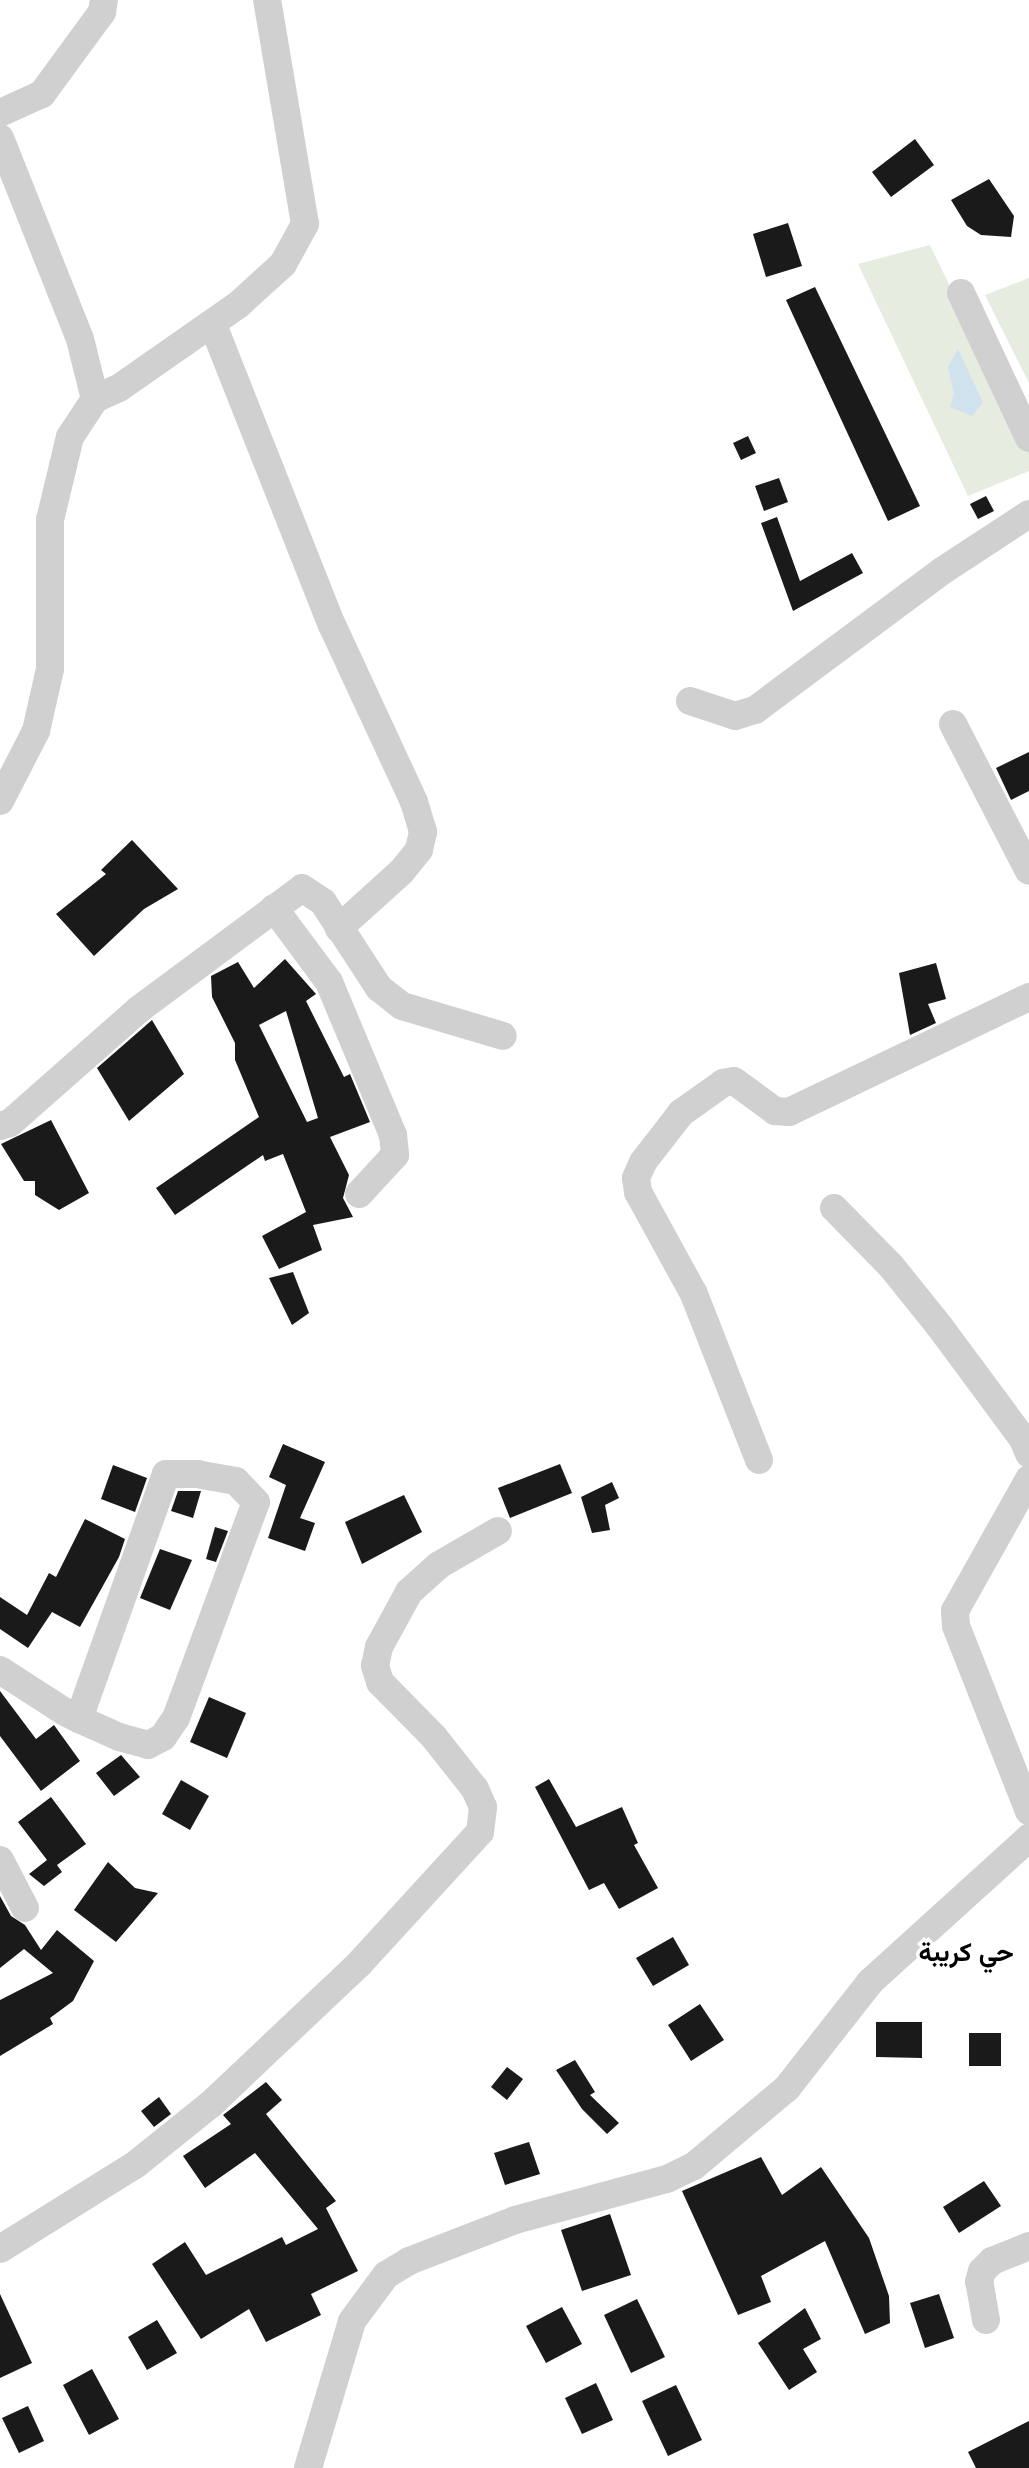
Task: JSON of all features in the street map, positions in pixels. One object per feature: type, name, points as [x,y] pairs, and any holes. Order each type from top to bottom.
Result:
[{"type":"street","points":[[0,113],[42,94],[102,12],[104,0]]},
{"type":"street","points":[[0,801],[36,731],[50,669],[50,520],[70,437],[95,399],[213,325],[283,264],[305,224],[267,0]]},
{"type":"street","points":[[0,138],[80,339],[95,399]]},
{"type":"street","points":[[961,293],[1029,438]]},
{"type":"street","points":[[213,325],[332,625],[414,802],[423,832],[419,850],[401,872],[339,928]]},
{"type":"street","points":[[690,701],[735,716],[755,710],[942,571],[1029,514]]},
{"type":"street","points":[[953,724],[1029,871]]},
{"type":"street","points":[[0,1126],[29,1107],[138,1010],[293,892],[310,890],[380,988],[402,1006],[503,1036]]},
{"type":"street","points":[[274,908],[329,982],[393,1135],[395,1156],[359,1194]]},
{"type":"street","points":[[759,1460],[694,1294],[638,1192],[636,1178],[643,1162],[681,1113],[723,1083],[734,1081],[775,1111],[789,1112],[1029,997]]},
{"type":"street","points":[[834,1208],[891,1266],[940,1327],[1023,1439],[1029,1454]]},
{"type":"street","points":[[0,1670],[79,1719],[148,1745],[163,1737],[176,1718],[256,1502],[236,1481],[198,1474],[166,1474],[79,1719]]},
{"type":"street","points":[[1029,1479],[955,1611],[956,1626],[1029,1811]]},
{"type":"street","points":[[0,2249],[135,2165],[211,2104],[359,1964],[480,1832],[483,1807],[475,1790],[435,1737],[380,1682],[375,1666],[379,1647],[409,1592],[439,1565],[498,1531]]},
{"type":"street","points":[[308,2468],[352,2321],[386,2275],[409,2261],[515,2220],[667,2179],[694,2166],[787,2088],[870,1982],[1029,1838]]},
{"type":"street","points":[[0,1860],[25,1908]]},
{"type":"street","points":[[986,2320],[979,2282],[982,2271],[992,2261],[1029,2246]]},
{"type":"shaded area","points":[[930,245],[1029,451],[1029,471],[968,496],[858,264]]},
{"type":"shaded area","points":[[1029,278],[1029,383],[985,295]]},
{"type":"water","points":[[958,349],[983,403],[972,416],[950,407],[954,394],[948,367]]},
{"type":"building","points":[[915,139],[934,165],[891,197],[872,172]]},
{"type":"building","points":[[989,179],[1014,216],[1011,237],[981,235],[967,226],[951,200]]},
{"type":"building","points":[[788,223],[802,266],[766,277],[753,234]]},
{"type":"building","points":[[815,287],[920,506],[888,521],[786,300]]},
{"type":"building","points":[[748,436],[756,453],[741,460],[733,443]]},
{"type":"building","points":[[779,478],[788,502],[764,511],[755,486]]},
{"type":"building","points":[[986,496],[994,511],[978,519],[970,504]]},
{"type":"building","points":[[777,517],[800,581],[852,553],[863,573],[793,611],[761,523]]},
{"type":"building","points":[[1029,752],[1029,791],[1011,800],[996,768]]},
{"type":"building","points":[[132,840],[178,889],[144,909],[94,956],[56,914],[106,874],[101,870]]},
{"type":"building","points":[[285,959],[316,994],[306,1001],[344,1077],[350,1074],[370,1122],[330,1137],[349,1175],[343,1198],[353,1217],[313,1225],[322,1250],[279,1269],[262,1236],[306,1212],[283,1154],[265,1161],[263,1155],[175,1215],[156,1188],[259,1117],[235,1060],[235,1043],[212,997],[211,976],[238,962],[254,988]],"holes":[[[286,1011],[318,1118],[307,1122],[259,1025]]]},
{"type":"building","points":[[936,963],[946,999],[928,1004],[936,1023],[910,1035],[899,973]]},
{"type":"building","points":[[152,1020],[184,1074],[129,1121],[97,1068]]},
{"type":"building","points":[[51,1120],[89,1193],[59,1210],[35,1195],[35,1181],[24,1181],[1,1144]]},
{"type":"building","points":[[293,1272],[309,1313],[292,1325],[269,1278]]},
{"type":"building","points":[[283,1444],[325,1462],[300,1518],[315,1523],[305,1551],[268,1538],[286,1485],[269,1477]]},
{"type":"building","points":[[560,1464],[572,1493],[510,1518],[498,1488]]},
{"type":"building","points":[[113,1465],[147,1478],[135,1512],[101,1499]]},
{"type":"building","points":[[612,1482],[619,1498],[605,1505],[610,1530],[592,1533],[581,1497]]},
{"type":"building","points":[[178,1491],[201,1491],[193,1518],[171,1511]]},
{"type":"building","points":[[404,1495],[422,1532],[362,1564],[345,1522]]},
{"type":"building","points":[[85,1519],[125,1539],[119,1557],[80,1627],[52,1612],[28,1648],[0,1629],[0,1597],[27,1615],[49,1573],[56,1577]]},
{"type":"building","points":[[215,1527],[228,1531],[216,1562],[206,1559]]},
{"type":"building","points":[[160,1549],[192,1560],[170,1610],[140,1598]]},
{"type":"building","points":[[0,1691],[36,1739],[54,1725],[80,1761],[41,1791],[0,1736]]},
{"type":"building","points":[[209,1697],[246,1713],[227,1758],[190,1742]]},
{"type":"building","points":[[121,1755],[140,1777],[114,1796],[96,1773]]},
{"type":"building","points":[[549,1779],[576,1827],[622,1807],[638,1843],[634,1845],[658,1888],[619,1909],[604,1883],[589,1890],[535,1787]]},
{"type":"building","points":[[181,1780],[209,1796],[190,1830],[162,1814]]},
{"type":"building","points":[[51,1797],[86,1844],[57,1865],[62,1872],[44,1886],[29,1874],[47,1860],[18,1822]]},
{"type":"building","points":[[108,1862],[135,1888],[158,1893],[116,1942],[74,1910]]},
{"type":"building","points":[[0,1896],[11,1916],[25,1925],[41,1950],[57,1930],[94,1961],[73,2001],[50,2018],[53,2024],[0,2056],[0,2000],[53,1973],[24,1949],[0,1968]]},
{"type":"building","points":[[673,1937],[689,1965],[653,1986],[636,1958]]},
{"type":"building","points":[[700,2004],[724,2040],[691,2061],[668,2025]]},
{"type":"building","points":[[876,2022],[922,2022],[922,2058],[876,2057]]},
{"type":"building","points":[[969,2033],[1001,2033],[1001,2066],[969,2066]]},
{"type":"building","points":[[575,2060],[595,2092],[590,2095],[619,2123],[607,2134],[582,2109],[556,2070]]},
{"type":"building","points":[[507,2067],[523,2079],[507,2100],[491,2087]]},
{"type":"building","points":[[266,2082],[282,2100],[266,2114],[336,2201],[326,2208],[358,2271],[311,2294],[321,2315],[266,2342],[249,2309],[201,2339],[152,2264],[185,2242],[206,2275],[282,2237],[286,2245],[318,2229],[255,2153],[205,2188],[183,2156],[231,2124],[223,2115]]},
{"type":"building","points":[[159,2097],[171,2114],[154,2127],[141,2111]]},
{"type":"building","points":[[529,2142],[540,2174],[505,2185],[494,2153]]},
{"type":"building","points":[[761,2157],[782,2195],[821,2167],[869,2238],[889,2296],[890,2323],[865,2334],[825,2241],[761,2276],[771,2302],[738,2315],[682,2191]]},
{"type":"building","points":[[984,2181],[1001,2206],[959,2233],[943,2207]]},
{"type":"building","points":[[610,2214],[631,2275],[582,2291],[561,2230]]},
{"type":"building","points":[[0,2294],[32,2363],[0,2378]]},
{"type":"building","points":[[939,2294],[954,2338],[925,2348],[910,2303]]},
{"type":"building","points":[[637,2299],[665,2357],[631,2373],[604,2315]]},
{"type":"building","points":[[562,2307],[582,2344],[546,2363],[526,2326]]},
{"type":"building","points":[[805,2308],[821,2339],[803,2349],[817,2372],[789,2390],[758,2343]]},
{"type":"building","points":[[157,2320],[177,2353],[147,2370],[128,2337]]},
{"type":"building","points":[[92,2369],[119,2419],[89,2435],[63,2385]]},
{"type":"building","points":[[596,2383],[613,2420],[582,2434],[565,2398]]},
{"type":"building","points":[[676,2385],[702,2440],[668,2456],[642,2401]]},
{"type":"building","points":[[28,2406],[44,2441],[19,2453],[2,2418]]},
{"type":"building","points":[[1029,2421],[1029,2468],[976,2468],[968,2452]]},
{"type":"district","name":"حي كريبة","points":[[966,1952]]}]
